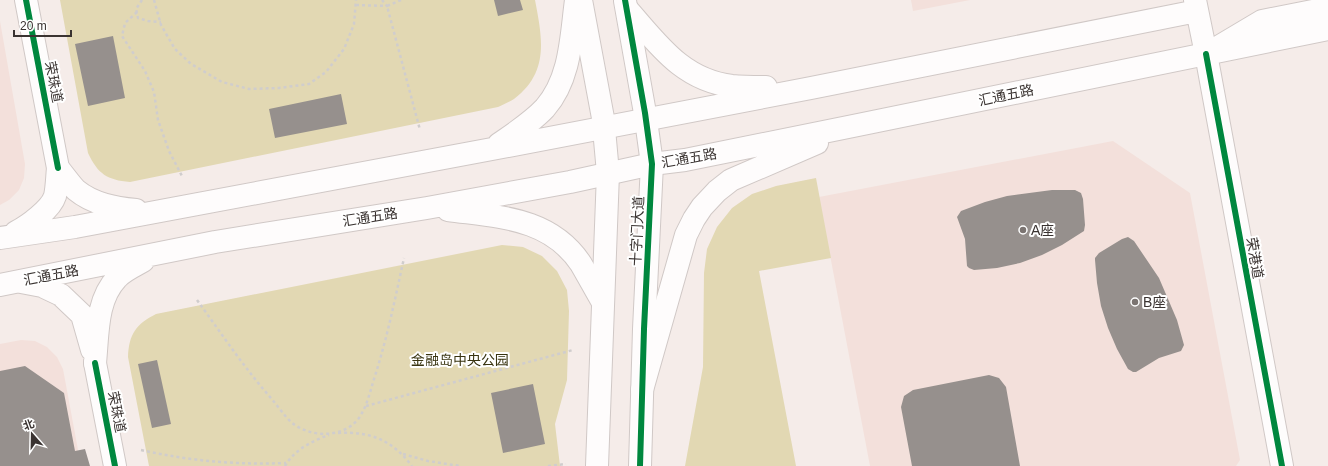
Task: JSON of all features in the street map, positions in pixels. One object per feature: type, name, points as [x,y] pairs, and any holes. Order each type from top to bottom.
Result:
[{"type":"main road","name":"荣珠道","points":[[26,0],[58,168]]},
{"type":"main road","points":[[492,149],[532,120],[556,93],[568,59],[576,0]]},
{"type":"main road","points":[[581,0],[604,128],[608,173],[597,466]]},
{"type":"main road","points":[[626,5],[669,56],[680,66],[698,76],[715,83],[733,86],[811,88]]},
{"type":"main road","name":"十字门大道","points":[[626,5],[646,119],[652,164],[640,466]]},
{"type":"main road","points":[[4,237],[157,211],[811,88],[1196,5]]},
{"type":"main road","name":"荣港道","points":[[1196,5],[1282,466]]},
{"type":"main road","points":[[1206,54],[1262,21],[1328,8]]},
{"type":"main road","name":"汇通五路","points":[[9,283],[215,242],[427,208],[570,182],[652,164],[685,160],[1328,29]]},
{"type":"main road","points":[[642,390],[686,235],[702,207],[717,191],[731,180],[858,125]]},
{"type":"main road","points":[[58,168],[76,190],[94,201],[118,208],[157,211]]},
{"type":"main road","points":[[4,237],[24,228],[42,214],[55,197],[58,168]]},
{"type":"main road","points":[[427,208],[506,218],[524,222],[540,228],[569,250],[580,264],[602,301]]},
{"type":"main road","points":[[95,363],[101,309],[107,291],[118,277],[155,255]]},
{"type":"main road","points":[[9,283],[42,286],[61,295],[82,315],[95,363]]},
{"type":"main road","name":"荣珠道","points":[[95,363],[115,466]]},
{"type":"path","points":[[142,0],[136,9],[138,18],[148,21],[161,22]]},
{"type":"path","points":[[154,0],[161,22],[175,49],[191,64],[222,82],[249,89],[279,88],[309,84],[326,72],[344,49],[354,24],[356,0]]},
{"type":"path","points":[[382,0],[387,6],[420,130]]},
{"type":"path","points":[[356,6],[387,6],[401,0]]},
{"type":"path","points":[[137,12],[125,22],[122,36],[145,71],[154,92],[158,120],[169,151],[183,178]]},
{"type":"path","points":[[141,450],[169,456],[228,464],[285,465],[299,450],[315,440],[347,428],[358,419],[366,406],[390,323],[404,258]]},
{"type":"path","points":[[197,300],[236,354],[291,422],[303,430],[318,434],[351,432],[370,435],[387,442],[402,454],[412,466]]},
{"type":"path","points":[[366,406],[573,350]]},
{"type":"path","points":[[402,454],[428,461],[460,466]]},
{"type":"path","points":[[548,466],[566,464]]},
{"type":"shaded area","points":[[911,0],[970,0],[913,11]]},
{"type":"shaded area","points":[[0,21],[25,164],[24,178],[19,190],[9,200],[0,205]]},
{"type":"shaded area","points":[[1113,141],[1190,193],[1240,460],[1236,466],[870,466],[819,197]]},
{"type":"shaded area","points":[[21,340],[35,341],[47,347],[57,357],[63,369],[81,466],[0,466],[0,344]]},
{"type":"green space","points":[[60,0],[535,0],[540,27],[541,53],[538,66],[526,89],[514,99],[498,107],[130,182],[115,180],[104,175],[88,153]]},
{"type":"green space","points":[[816,178],[831,258],[759,271],[796,466],[685,466],[703,367],[704,273],[707,249],[717,227],[732,208],[752,194],[776,186]]},
{"type":"green space","name":"金融岛中央公园","points":[[502,245],[523,247],[542,256],[557,271],[567,290],[569,311],[567,380],[555,424],[560,466],[149,466],[128,357],[132,336],[139,326],[149,318],[156,314]]},
{"type":"building","points":[[494,0],[520,0],[523,10],[498,16]]},
{"type":"building","points":[[113,36],[125,98],[88,106],[75,44]]},
{"type":"building","points":[[341,94],[347,124],[275,138],[269,109]]},
{"type":"building","name":"A座","points":[[1052,190],[1075,190],[1081,193],[1083,199],[1084,231],[1062,245],[1042,255],[1020,263],[997,268],[974,270],[967,266],[965,239],[957,217],[961,211],[1007,196]]},
{"type":"building","name":"B座","points":[[1128,237],[1134,241],[1159,278],[1177,320],[1184,345],[1181,351],[1159,358],[1136,372],[1128,369],[1108,328],[1101,306],[1095,260],[1099,253]]},
{"type":"building","points":[[157,360],[171,424],[152,428],[138,364]]},
{"type":"building","points":[[25,366],[64,393],[75,451],[85,449],[90,466],[0,466],[0,371]]},
{"type":"building","points":[[989,375],[999,378],[1006,387],[1020,466],[912,466],[901,407],[904,396],[913,390]]},
{"type":"building","points":[[533,384],[545,444],[503,453],[491,393]]},
{"type":"cycle path","points":[[26,0],[58,168]]},
{"type":"cycle path","points":[[625,0],[645,113],[652,164],[644,329],[640,466]]},
{"type":"cycle path","points":[[1206,54],[1282,466]]},
{"type":"cycle path","points":[[95,363],[115,466]]},
{"type":"place","name":"A座","points":[[1023,230]]},
{"type":"place","name":"B座","points":[[1135,302]]}]
